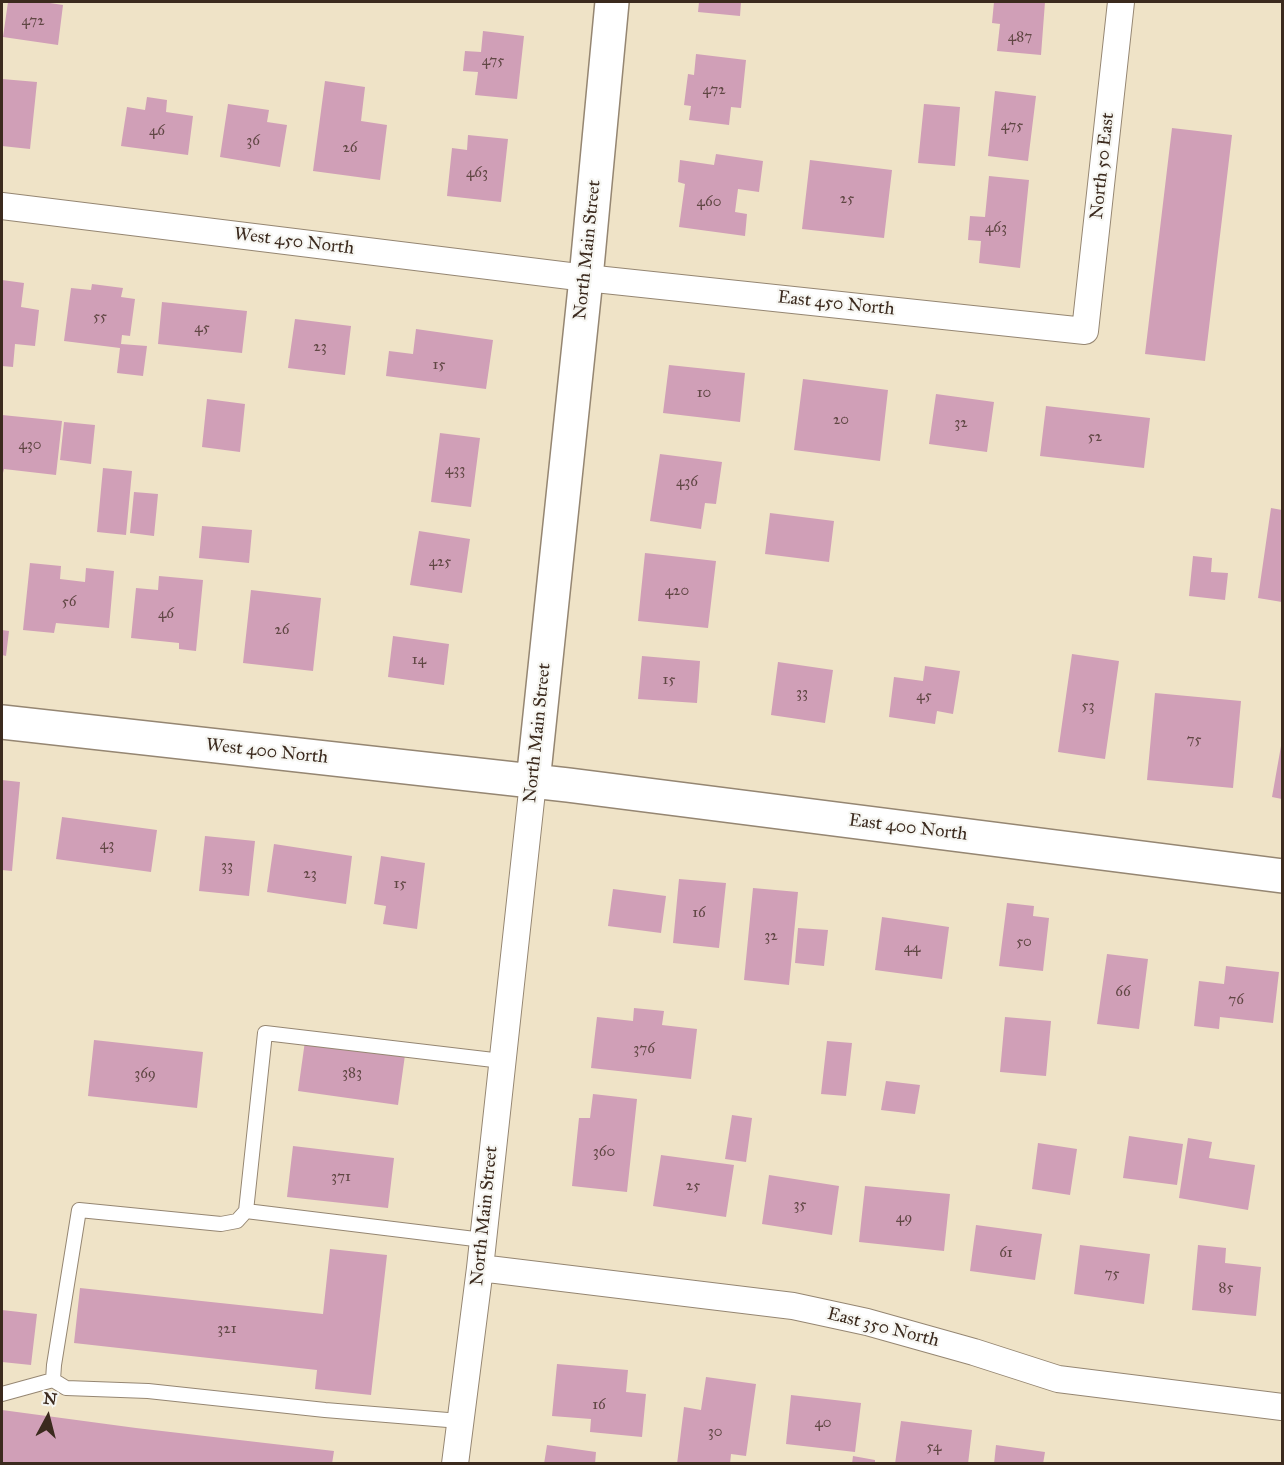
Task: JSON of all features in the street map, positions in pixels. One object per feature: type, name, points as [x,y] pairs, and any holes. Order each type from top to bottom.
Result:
[{"type":"main road","name":"North Main Street","points":[[533,782],[586,278],[612,2]]},
{"type":"main road","name":"West 400 North","points":[[2,722],[533,782]]},
{"type":"main road","name":"East 400 North","points":[[533,782],[1282,876]]},
{"type":"street","name":"North 50 East","points":[[1085,331],[1121,2]]},
{"type":"street","name":"West 450 North","points":[[2,207],[586,278]]},
{"type":"street","name":"East 450 North","points":[[586,278],[1085,331]]},
{"type":"street","name":"North Main Street","points":[[455,1464],[480,1268],[533,782]]},
{"type":"street","name":"East 350 North","points":[[480,1268],[793,1306],[867,1322],[974,1352],[1058,1379],[1282,1407]]},
{"type":"lane","points":[[53,1380],[78,1210],[222,1224],[237,1221],[246,1211],[265,1033],[502,1061]]},
{"type":"lane","points":[[246,1211],[483,1240]]},
{"type":"lane","points":[[2,1394],[53,1380],[66,1388],[148,1391],[325,1410],[460,1421]]},
{"type":"building","points":[[8,2],[50,2],[63,5],[58,45],[3,37]]},
{"type":"building","points":[[699,2],[741,2],[740,16],[698,12]]},
{"type":"building","points":[[994,2],[1045,2],[1041,55],[997,51],[1000,24],[992,23]]},
{"type":"building","points":[[483,31],[524,36],[517,99],[475,95],[478,72],[463,71],[465,51],[481,52]]},
{"type":"building","points":[[696,54],[746,60],[741,108],[731,107],[729,125],[689,120],[691,106],[684,105],[688,74],[694,75]]},
{"type":"building","points":[[2,79],[37,82],[30,149],[2,146]]},
{"type":"building","points":[[325,81],[365,87],[361,121],[387,125],[380,180],[313,171]]},
{"type":"building","points":[[995,91],[1036,96],[1028,161],[988,156]]},
{"type":"building","points":[[147,97],[167,100],[166,112],[193,116],[188,155],[121,146],[127,107],[145,110]]},
{"type":"building","points":[[228,104],[269,110],[267,122],[287,125],[280,167],[220,157]]},
{"type":"building","points":[[924,104],[960,107],[955,166],[918,163]]},
{"type":"building","points":[[1172,128],[1232,135],[1205,361],[1145,354]]},
{"type":"building","points":[[468,135],[508,139],[501,202],[447,196],[452,148],[467,150]]},
{"type":"building","points":[[716,154],[763,161],[759,192],[738,189],[735,212],[747,214],[745,236],[679,227],[685,184],[678,182],[680,160],[714,165]]},
{"type":"building","points":[[810,160],[892,170],[884,238],[802,229]]},
{"type":"building","points":[[989,176],[1029,180],[1020,268],[979,263],[981,241],[968,240],[970,216],[985,217]]},
{"type":"building","points":[[2,280],[24,283],[21,307],[39,310],[35,346],[15,344],[13,367],[2,366]]},
{"type":"building","points":[[92,284],[123,288],[121,297],[135,299],[130,336],[122,335],[121,344],[147,346],[143,376],[117,373],[120,348],[64,341],[71,288],[91,290]]},
{"type":"building","points":[[162,302],[247,311],[242,353],[158,344]]},
{"type":"building","points":[[295,319],[351,326],[345,375],[288,368]]},
{"type":"building","points":[[416,329],[493,340],[486,389],[386,376],[389,351],[413,354]]},
{"type":"building","points":[[669,365],[745,373],[740,422],[663,413]]},
{"type":"building","points":[[803,379],[888,390],[880,461],[794,450]]},
{"type":"building","points":[[936,394],[994,402],[987,452],[929,444]]},
{"type":"building","points":[[207,399],[245,404],[240,452],[202,447]]},
{"type":"building","points":[[1046,406],[1150,418],[1144,468],[1040,456]]},
{"type":"building","points":[[2,415],[62,421],[56,475],[4,469],[2,477]]},
{"type":"building","points":[[64,422],[95,425],[91,464],[60,460]]},
{"type":"building","points":[[440,433],[480,438],[471,507],[431,502]]},
{"type":"building","points":[[660,454],[722,462],[716,504],[705,503],[701,529],[650,521]]},
{"type":"building","points":[[103,468],[132,471],[126,535],[97,532]]},
{"type":"building","points":[[134,492],[158,494],[154,536],[130,533]]},
{"type":"building","points":[[1271,508],[1282,510],[1282,602],[1258,598]]},
{"type":"building","points":[[770,513],[834,521],[829,562],[765,554]]},
{"type":"building","points":[[202,526],[252,530],[249,563],[199,558]]},
{"type":"building","points":[[419,531],[470,539],[462,593],[410,585]]},
{"type":"building","points":[[645,553],[716,561],[708,628],[638,621]]},
{"type":"building","points":[[1193,556],[1212,558],[1211,572],[1228,573],[1225,600],[1189,596]]},
{"type":"building","points":[[30,563],[61,566],[60,579],[85,582],[86,568],[114,571],[109,628],[56,623],[54,633],[23,630]]},
{"type":"building","points":[[159,576],[203,580],[196,651],[179,649],[179,643],[131,638],[136,588],[158,590]]},
{"type":"building","points":[[251,590],[321,598],[313,671],[243,663]]},
{"type":"building","points":[[2,630],[9,631],[6,656],[2,655]]},
{"type":"building","points":[[393,636],[449,644],[444,685],[388,677]]},
{"type":"building","points":[[1072,654],[1119,661],[1105,759],[1058,752]]},
{"type":"building","points":[[642,656],[700,661],[697,703],[638,699]]},
{"type":"building","points":[[778,662],[833,670],[825,723],[771,715]]},
{"type":"building","points":[[925,666],[960,671],[953,714],[937,711],[935,724],[889,717],[894,677],[923,681]]},
{"type":"building","points":[[1155,693],[1241,701],[1233,788],[1147,780]]},
{"type":"building","points":[[1282,746],[1282,799],[1272,797]]},
{"type":"building","points":[[2,780],[20,782],[12,871],[2,870]]},
{"type":"building","points":[[62,817],[157,830],[151,872],[56,859]]},
{"type":"building","points":[[205,836],[255,841],[249,896],[199,891]]},
{"type":"building","points":[[274,844],[352,856],[346,904],[267,892]]},
{"type":"building","points":[[381,856],[425,863],[417,929],[383,924],[386,906],[374,904]]},
{"type":"building","points":[[679,879],[726,883],[719,948],[673,943]]},
{"type":"building","points":[[753,888],[798,892],[789,985],[744,980]]},
{"type":"building","points":[[613,889],[666,896],[661,933],[608,926]]},
{"type":"building","points":[[1007,903],[1034,906],[1033,916],[1049,918],[1043,971],[999,966]]},
{"type":"building","points":[[882,917],[949,927],[942,979],[875,970]]},
{"type":"building","points":[[798,928],[828,930],[824,966],[795,963]]},
{"type":"building","points":[[1107,954],[1148,959],[1139,1029],[1097,1024]]},
{"type":"building","points":[[1226,966],[1279,972],[1273,1023],[1220,1017],[1219,1029],[1194,1026],[1199,981],[1224,984]]},
{"type":"building","points":[[634,1008],[664,1011],[662,1025],[697,1029],[691,1079],[591,1068],[597,1017],[633,1021]]},
{"type":"building","points":[[1005,1017],[1051,1021],[1046,1076],[1000,1072]]},
{"type":"building","points":[[94,1040],[203,1052],[197,1108],[88,1096]]},
{"type":"building","points":[[305,1041],[405,1055],[398,1105],[298,1091]]},
{"type":"building","points":[[827,1041],[852,1043],[846,1096],[821,1094]]},
{"type":"building","points":[[886,1081],[920,1085],[915,1114],[881,1110]]},
{"type":"building","points":[[593,1094],[637,1099],[627,1192],[572,1186],[579,1118],[590,1118]]},
{"type":"building","points":[[732,1115],[752,1118],[746,1162],[725,1159]]},
{"type":"building","points":[[1129,1136],[1183,1144],[1177,1185],[1123,1178]]},
{"type":"building","points":[[1188,1138],[1212,1142],[1209,1158],[1255,1165],[1248,1210],[1179,1198]]},
{"type":"building","points":[[1038,1143],[1077,1149],[1070,1195],[1032,1189]]},
{"type":"building","points":[[293,1146],[394,1158],[388,1208],[287,1197]]},
{"type":"building","points":[[661,1155],[734,1165],[726,1217],[653,1206]]},
{"type":"building","points":[[769,1175],[839,1186],[832,1235],[762,1224]]},
{"type":"building","points":[[865,1186],[950,1194],[944,1251],[859,1242]]},
{"type":"building","points":[[976,1225],[1042,1234],[1035,1280],[970,1271]]},
{"type":"building","points":[[1080,1245],[1150,1254],[1144,1304],[1074,1294]]},
{"type":"building","points":[[1198,1245],[1226,1248],[1225,1263],[1261,1267],[1256,1316],[1192,1310]]},
{"type":"building","points":[[330,1249],[387,1255],[371,1395],[315,1389],[317,1370],[74,1343],[80,1288],[323,1314]]},
{"type":"building","points":[[2,1310],[37,1314],[31,1365],[2,1362]]},
{"type":"building","points":[[557,1364],[628,1370],[626,1392],[646,1394],[642,1437],[590,1432],[591,1419],[552,1416]]},
{"type":"building","points":[[706,1377],[756,1384],[746,1456],[731,1454],[730,1464],[677,1464],[684,1407],[701,1410]]},
{"type":"building","points":[[791,1395],[861,1403],[855,1452],[786,1444]]},
{"type":"building","points":[[2,1410],[334,1451],[332,1464],[2,1464]]},
{"type":"building","points":[[901,1421],[972,1430],[968,1464],[895,1464]]},
{"type":"building","points":[[547,1445],[596,1452],[595,1464],[544,1464]]},
{"type":"building","points":[[996,1445],[1045,1452],[1043,1464],[994,1464]]},
{"type":"building","points":[[853,1456],[875,1460],[875,1464],[852,1464]]}]
